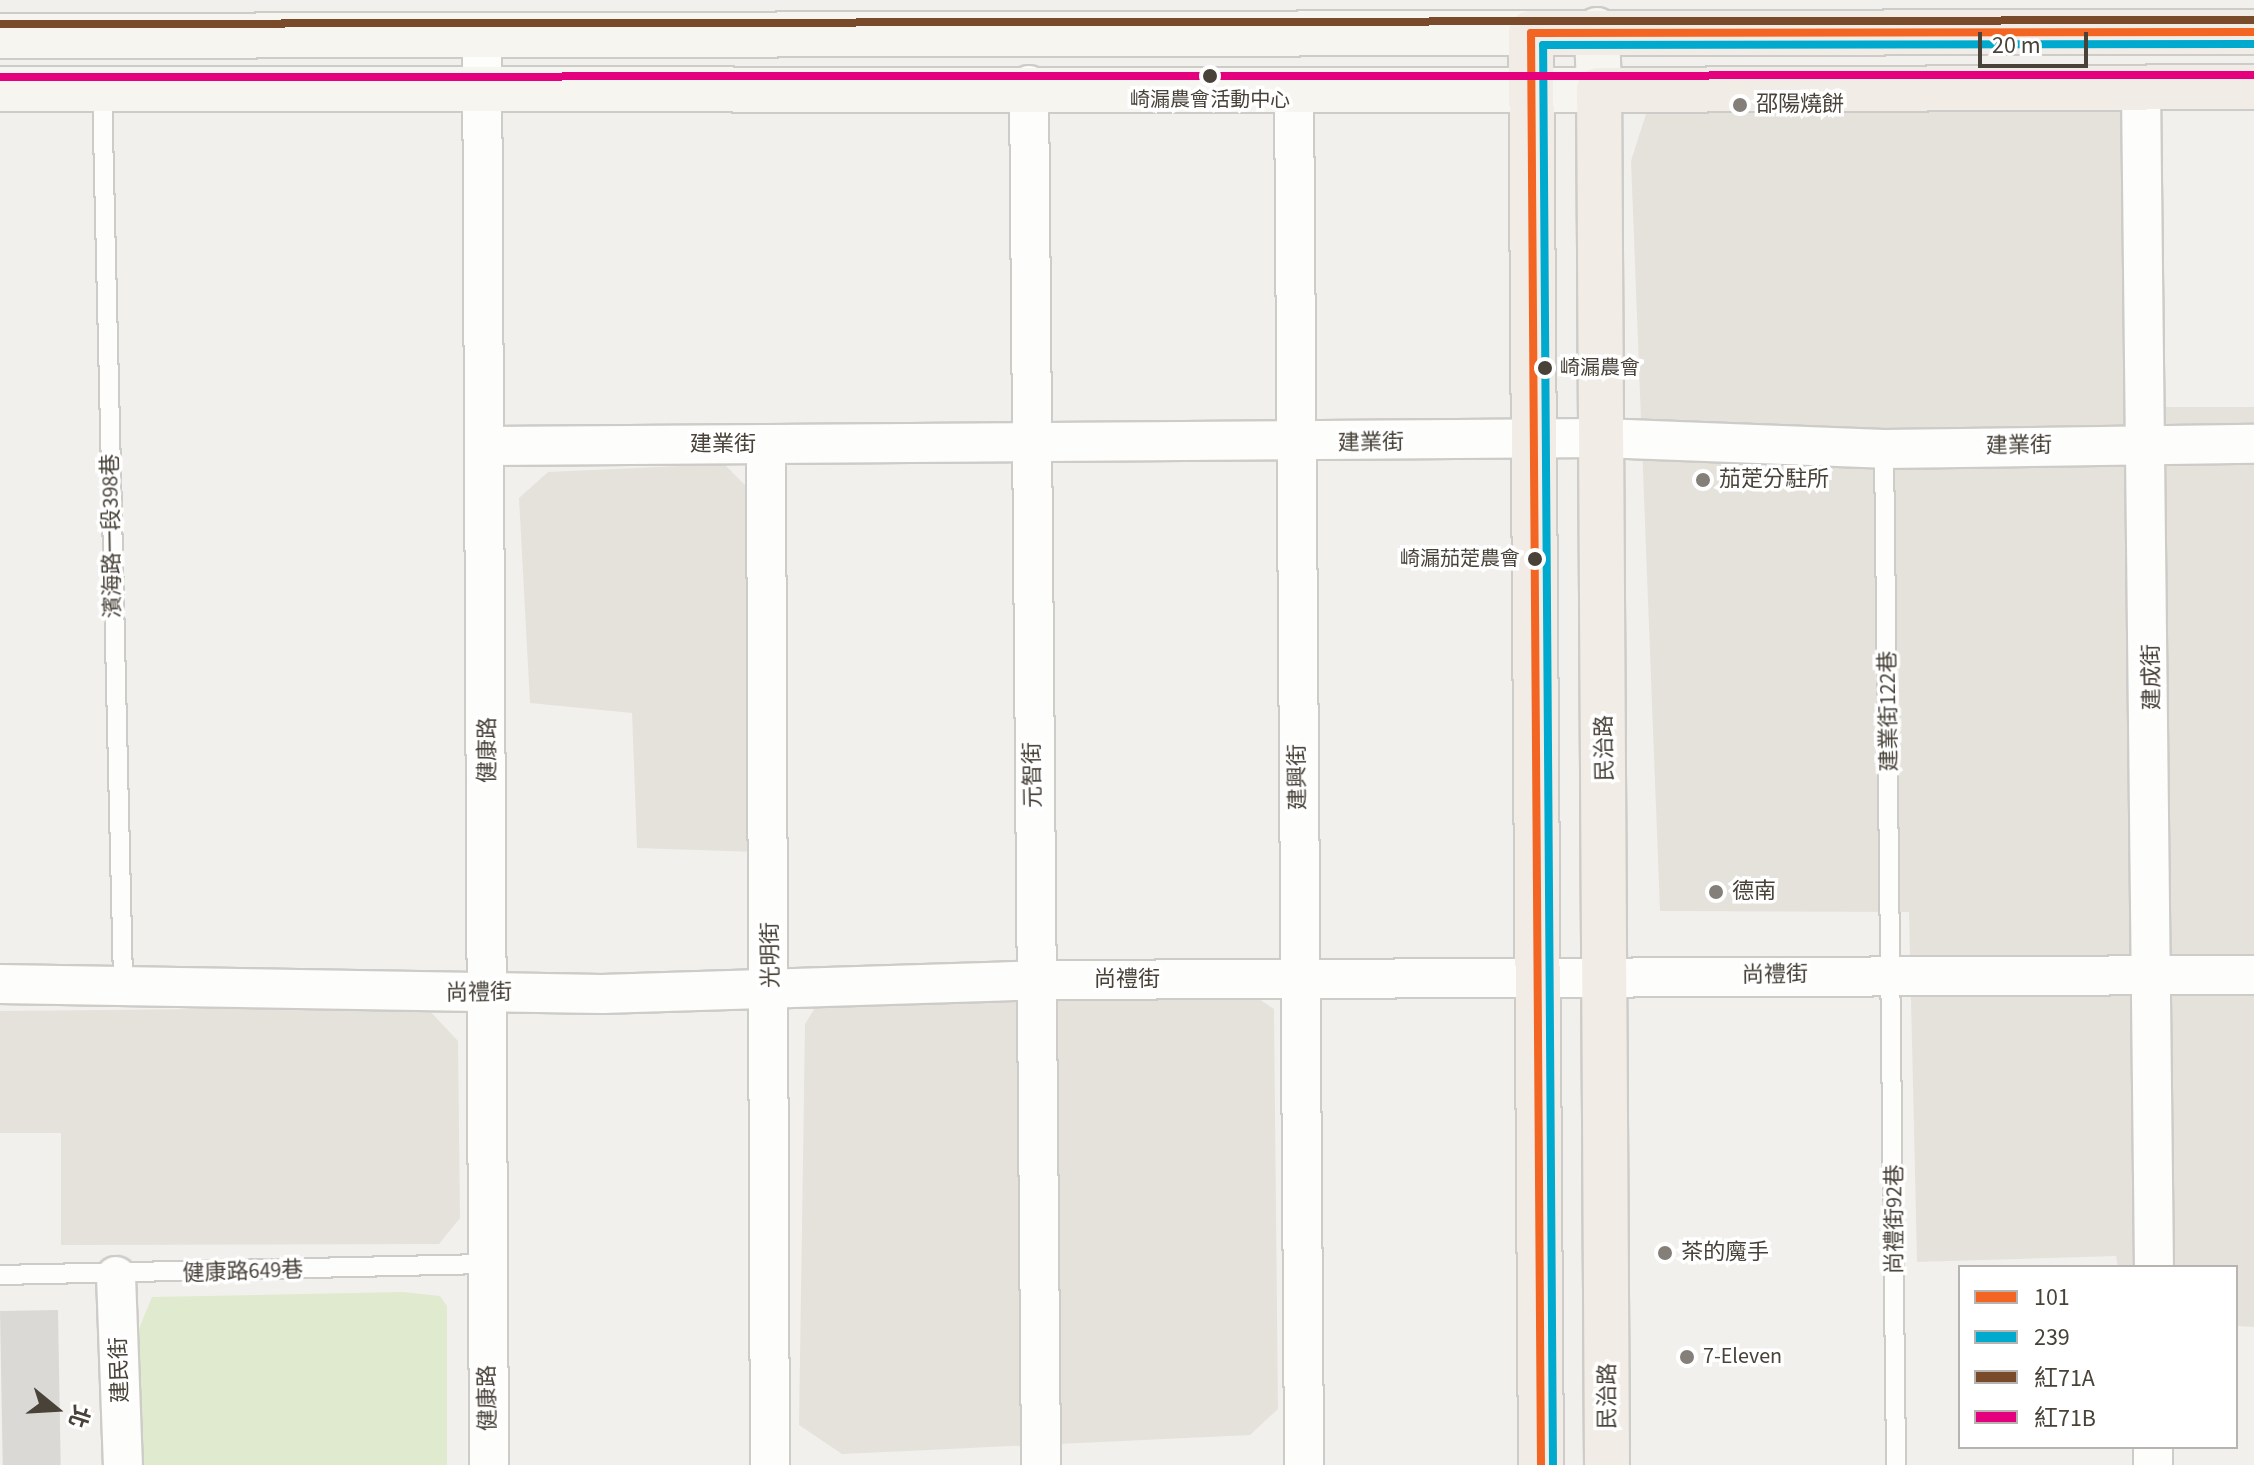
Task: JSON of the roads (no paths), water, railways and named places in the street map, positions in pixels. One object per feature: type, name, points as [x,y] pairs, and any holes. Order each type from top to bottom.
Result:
[{"type":"main road","points":[[1541,1465],[1540,977],[1532,440],[1531,33],[1597,30],[2254,32]]},
{"type":"main road","points":[[1599,90],[2254,87]]},
{"type":"main road","name":"民治路","points":[[1599,90],[1610,975],[1607,1465]]},
{"type":"street","name":"民治路","points":[[1597,30],[1599,90]]},
{"type":"street","points":[[0,36],[1531,33]]},
{"type":"street","name":"健康路","points":[[482,35],[492,994],[486,1264],[489,1465]]},
{"type":"street","points":[[0,89],[1029,85],[1599,90]]},
{"type":"street","name":"元智街","points":[[1029,85],[1028,447],[1041,1465]]},
{"type":"street","name":"建成街","points":[[2141,88],[2150,444],[2154,1265]]},
{"type":"street","name":"建興街","points":[[1294,89],[1292,445],[1302,981],[1304,1465]]},
{"type":"street","name":"建業街","points":[[488,446],[766,444],[1028,447],[1601,438],[1884,449],[2254,444]]},
{"type":"street","name":"光明街","points":[[766,444],[771,987],[770,1465]]},
{"type":"street","name":"尚禮街","points":[[0,984],[123,982],[492,994],[1037,980],[1302,981],[1894,973],[2254,975]]},
{"type":"street","name":"建民街","points":[[116,1276],[123,1465]]},
{"type":"lane","name":"濱海路一段398巷","points":[[102,89],[123,982]]},
{"type":"lane","name":"建業街122巷","points":[[1884,449],[1894,973]]},
{"type":"lane","name":"尚禮街92巷","points":[[1894,973],[1896,1465]]},
{"type":"lane","name":"健康路649巷","points":[[0,1275],[116,1276],[486,1264]]},
{"type":"place","name":"崎漏農會活動中心","points":[[1210,76]]},
{"type":"place","name":"邵陽燒餅","points":[[1740,105]]},
{"type":"place","name":"崎漏農會","points":[[1545,368]]},
{"type":"place","name":"茄萣分駐所","points":[[1703,480]]},
{"type":"place","name":"崎漏茄萣農會","points":[[1535,559]]},
{"type":"place","name":"德南","points":[[1716,892]]},
{"type":"place","name":"茶的魔手","points":[[1665,1253]]},
{"type":"place","name":"7-Eleven","points":[[1687,1357]]}]
